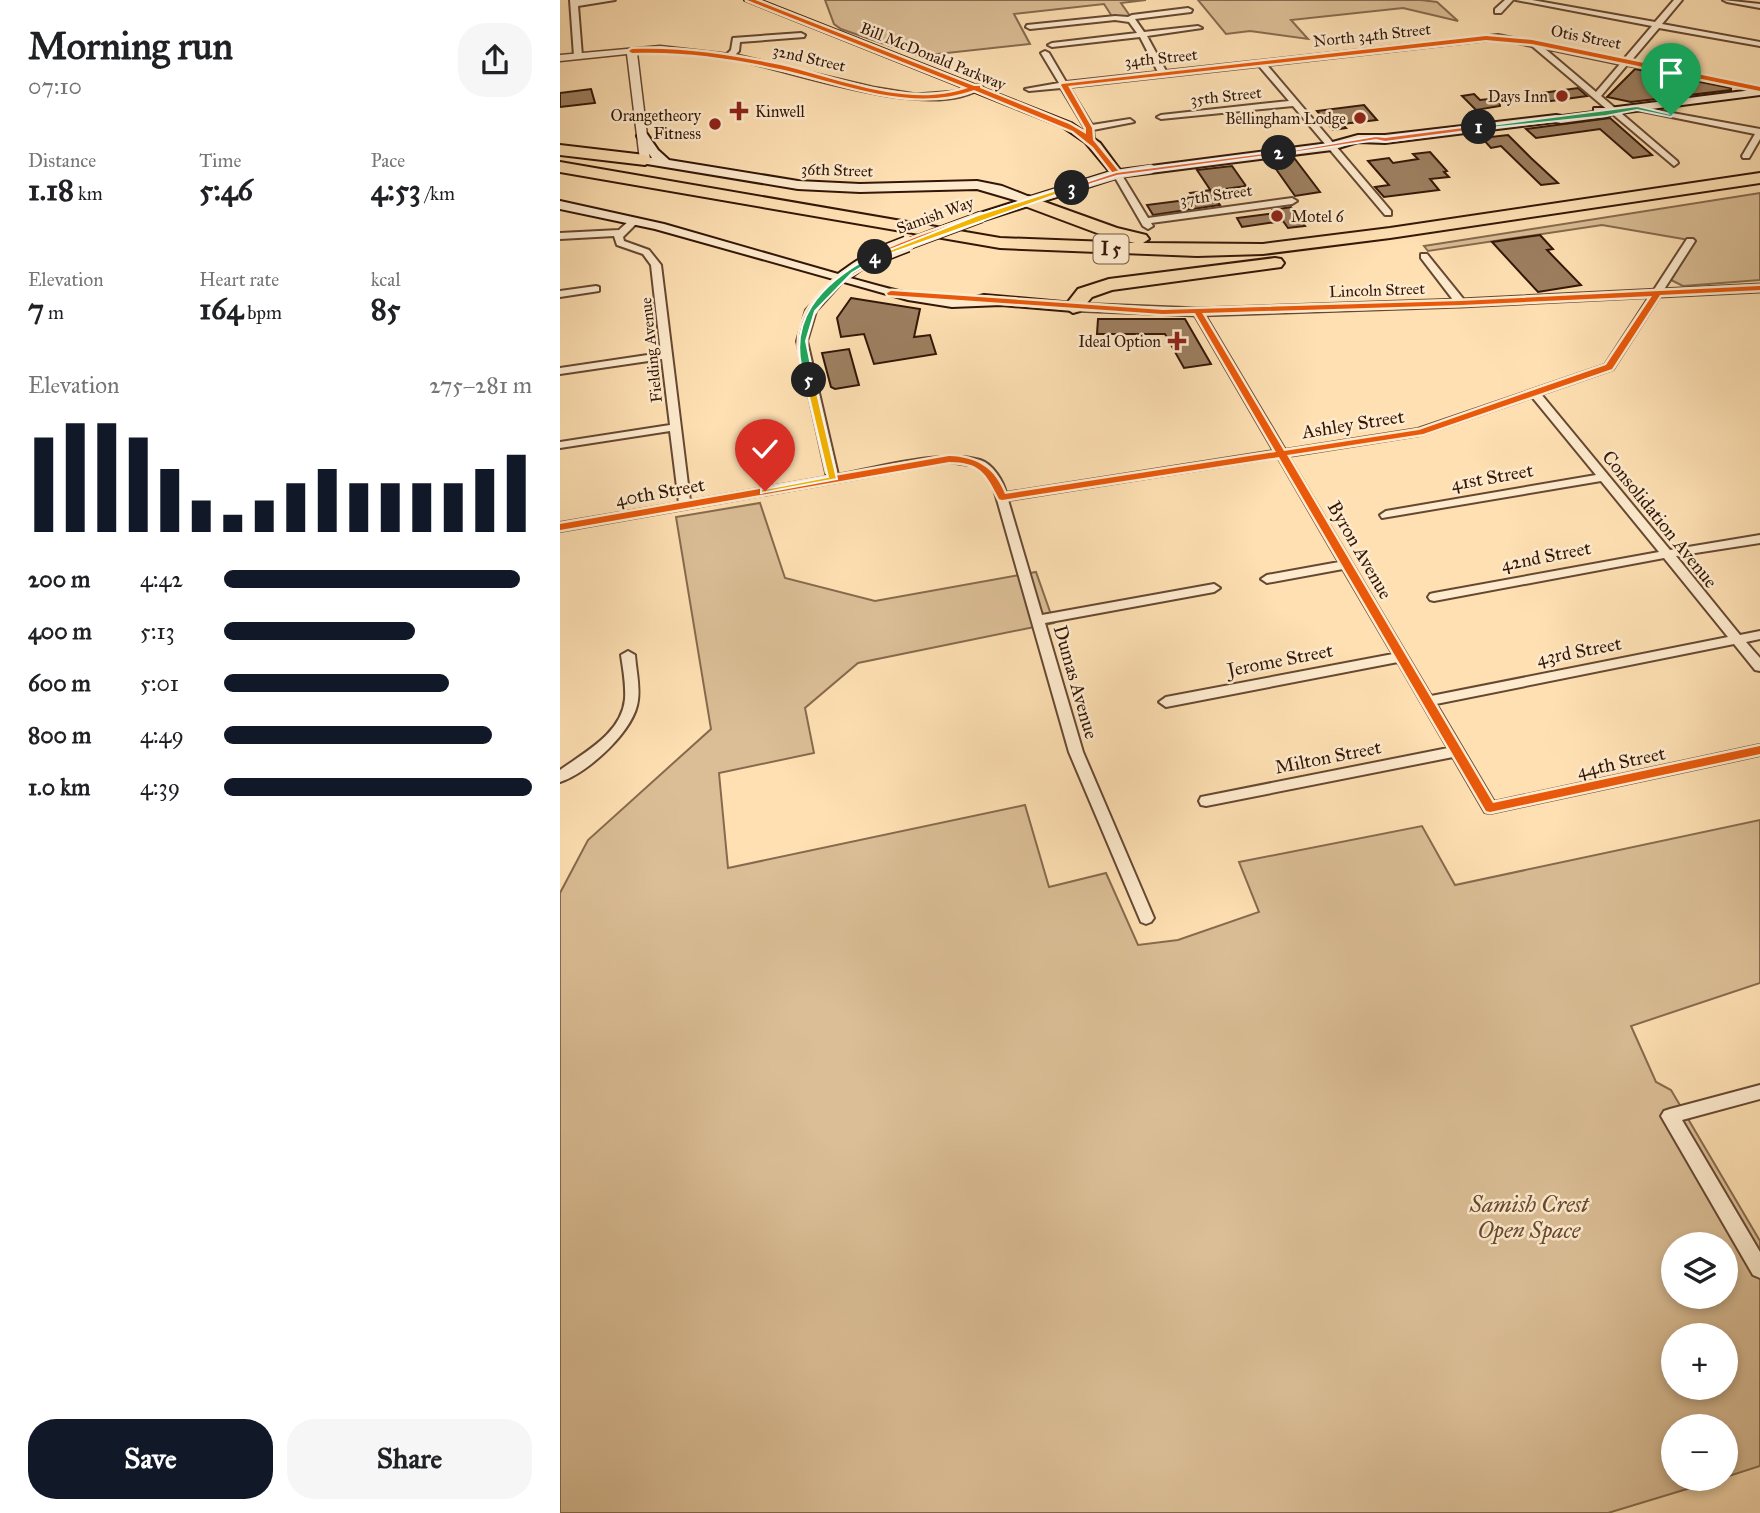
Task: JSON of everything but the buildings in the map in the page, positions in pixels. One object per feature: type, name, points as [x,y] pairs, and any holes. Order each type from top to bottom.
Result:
[{"type":"highway","points":[[560,150],[619,156],[644,148]]},
{"type":"highway","name":"I 5","points":[[560,167],[1000,243],[1197,251],[1263,249],[1390,233],[1760,178]]},
{"type":"highway","name":"I 5","points":[[560,180],[1037,258],[1124,262],[1254,260],[1358,250],[1760,188]]},
{"type":"highway","points":[[1028,201],[1111,232],[1158,242],[1252,244],[1390,233]]},
{"type":"highway","points":[[1073,307],[1085,293],[1109,285],[1358,250]]},
{"type":"main road","name":"Bill McDonald Parkway","points":[[750,0],[976,88]]},
{"type":"main road","name":"Bill McDonald Parkway","points":[[760,0],[1089,134],[1116,174]]},
{"type":"main road","name":"Samish Way","points":[[840,279],[861,263],[884,253],[981,217],[1116,174],[1332,146],[1364,145],[1385,139],[1556,118],[1606,114],[1611,111],[1760,91]]},
{"type":"main road","name":"36th Street","points":[[644,148],[665,163],[798,185],[860,188],[977,185],[998,189],[1028,201]]},
{"type":"main road","points":[[644,148],[665,163]]},
{"type":"main road","points":[[560,205],[634,220],[840,279]]},
{"type":"main road","name":"Lincoln Street","points":[[840,279],[891,293],[941,302],[1073,307]]},
{"type":"street","points":[[578,56],[574,2],[611,0]]},
{"type":"street","points":[[1498,11],[1509,0]]},
{"type":"street","points":[[1520,0],[1760,44]]},
{"type":"street","points":[[1597,97],[1678,0]]},
{"type":"street","points":[[1727,0],[1760,6]]},
{"type":"street","points":[[1030,27],[1188,10]]},
{"type":"street","points":[[1131,18],[1164,74]]},
{"type":"street","points":[[1052,45],[1198,28]]},
{"type":"street","points":[[728,57],[735,51],[736,40],[801,35]]},
{"type":"street","name":"Otis Street","points":[[1486,38],[1532,42],[1760,91]]},
{"type":"street","name":"North 34th Street","points":[[1261,63],[1486,38]]},
{"type":"street","points":[[1532,42],[1674,163]]},
{"type":"street","name":"32nd Street","points":[[560,58],[632,51],[682,50],[728,57],[908,96],[944,96],[976,88]]},
{"type":"street","points":[[632,51],[644,148]]},
{"type":"street","points":[[1045,53],[1089,134],[1130,122]]},
{"type":"street","points":[[1261,63],[1388,213]]},
{"type":"street","name":"34th Street","points":[[1029,89],[1261,63]]},
{"type":"street","name":"35th Street","points":[[1161,117],[1295,103]]},
{"type":"street","points":[[1637,108],[1760,132],[1746,156]]},
{"type":"street","name":"Bill McDonald Parkway","points":[[1116,174],[1147,223]]},
{"type":"street","name":"37th Street","points":[[1147,223],[1292,201]]},
{"type":"street","points":[[560,236],[621,233],[634,220]]},
{"type":"street","name":"Fielding Avenue","points":[[621,233],[618,237],[620,243],[646,252],[654,259],[660,281],[666,355],[685,506]]},
{"type":"street","points":[[1656,295],[1690,241]]},
{"type":"street","points":[[1424,256],[1461,303]]},
{"type":"street","points":[[833,479],[802,341],[811,310],[840,279]]},
{"type":"street","name":"Lincoln Street","points":[[1073,307],[1198,312],[1656,295],[1760,288]]},
{"type":"street","points":[[560,295],[596,289]]},
{"type":"street","name":"Ashley Street","points":[[1002,497],[1420,432],[1609,367],[1656,295]]},
{"type":"street","name":"Byron Avenue","points":[[1198,312],[1490,808]]},
{"type":"street","points":[[560,371],[666,355]]},
{"type":"street","name":"Consolidation Avenue","points":[[1534,392],[1760,667]]},
{"type":"street","points":[[560,445],[675,427]]},
{"type":"street","name":"40th Street","points":[[560,527],[949,459],[972,461]]},
{"type":"street","name":"Dumas Avenue","points":[[972,461],[992,474],[1002,497],[1086,780],[1146,918]]},
{"type":"street","name":"41st Street","points":[[1386,515],[1604,477]]},
{"type":"street","name":"42nd Street","points":[[1434,597],[1760,539]]},
{"type":"street","points":[[1267,579],[1347,564]]},
{"type":"street","points":[[1037,620],[1214,589]]},
{"type":"street","name":"43rd Street","points":[[1428,701],[1760,635]]},
{"type":"street","points":[[560,778],[615,735],[626,718],[632,702],[628,655]]},
{"type":"street","name":"Jerome Street","points":[[1166,702],[1402,657]]},
{"type":"street","name":"44th Street","points":[[1490,808],[1760,750]]},
{"type":"street","name":"Milton Street","points":[[1206,801],[1457,751]]},
{"type":"street","points":[[1760,1092],[1670,1116],[1760,1269]]},
{"type":"green space","points":[[825,0],[1146,0],[1121,3],[1130,16],[1113,18],[1104,4],[1014,14],[1030,44],[919,56],[841,29],[834,24]]},
{"type":"green space","points":[[1198,0],[1421,0],[1437,2],[1458,21],[1403,8],[1291,20],[1308,39],[1250,31],[1226,34]]},
{"type":"green space","points":[[1760,193],[1760,280],[1683,286],[1671,280],[1695,241],[1602,225],[1428,251],[1424,246]]},
{"type":"green space","name":"Samish Crest Open Space","points":[[760,503],[785,578],[875,601],[1036,572],[1054,623],[858,663],[805,708],[814,753],[719,773],[728,868],[1025,805],[1049,887],[1106,873],[1138,945],[1178,940],[1259,912],[1239,862],[1422,826],[1455,885],[1760,820],[1760,983],[1631,1026],[1656,1082],[1671,1090],[1760,1241],[1760,1466],[1738,1473],[1738,1414],[1661,1414],[1661,1491],[1680,1491],[1608,1513],[560,1513],[560,893],[588,840],[711,729],[676,517]]},
{"type":"cycle path","points":[[750,0],[1067,125],[1083,134],[1117,174]]},
{"type":"cycle path","points":[[1090,139],[1089,128],[1064,85],[1486,38],[1532,42],[1760,89]]},
{"type":"cycle path","points":[[632,51],[717,55],[912,97],[957,94],[978,87]]},
{"type":"cycle path","points":[[1028,201],[1117,174],[1151,169]]},
{"type":"cycle path","points":[[830,470],[803,351],[802,338],[809,314],[824,292],[873,259],[931,234],[981,217]]},
{"type":"cycle path","points":[[891,293],[1163,312],[1461,303],[1760,288]]},
{"type":"cycle path","points":[[560,527],[949,459],[968,461],[983,467],[994,480],[1002,497],[1420,432],[1609,367],[1656,295]]},
{"type":"cycle path","points":[[1198,312],[1490,808],[1760,750]]},
{"type":"place","name":"Days Inn","points":[[1562,96]]},
{"type":"place","name":"Kinwell","points":[[739,111]]},
{"type":"place","name":"Bellingham Lodge","points":[[1360,118]]},
{"type":"place","name":"Orangetheory Fitness","points":[[715,124]]},
{"type":"place","name":"Motel 6","points":[[1277,216]]},
{"type":"place","name":"Ideal Option","points":[[1177,341]]},
{"type":"route","points":[[765,491],[833,479],[803,356],[802,334],[811,310],[832,286],[861,263],[884,253],[981,217],[1116,174],[1332,146],[1336,143],[1556,118],[1561,120],[1637,108],[1671,115]]}]
